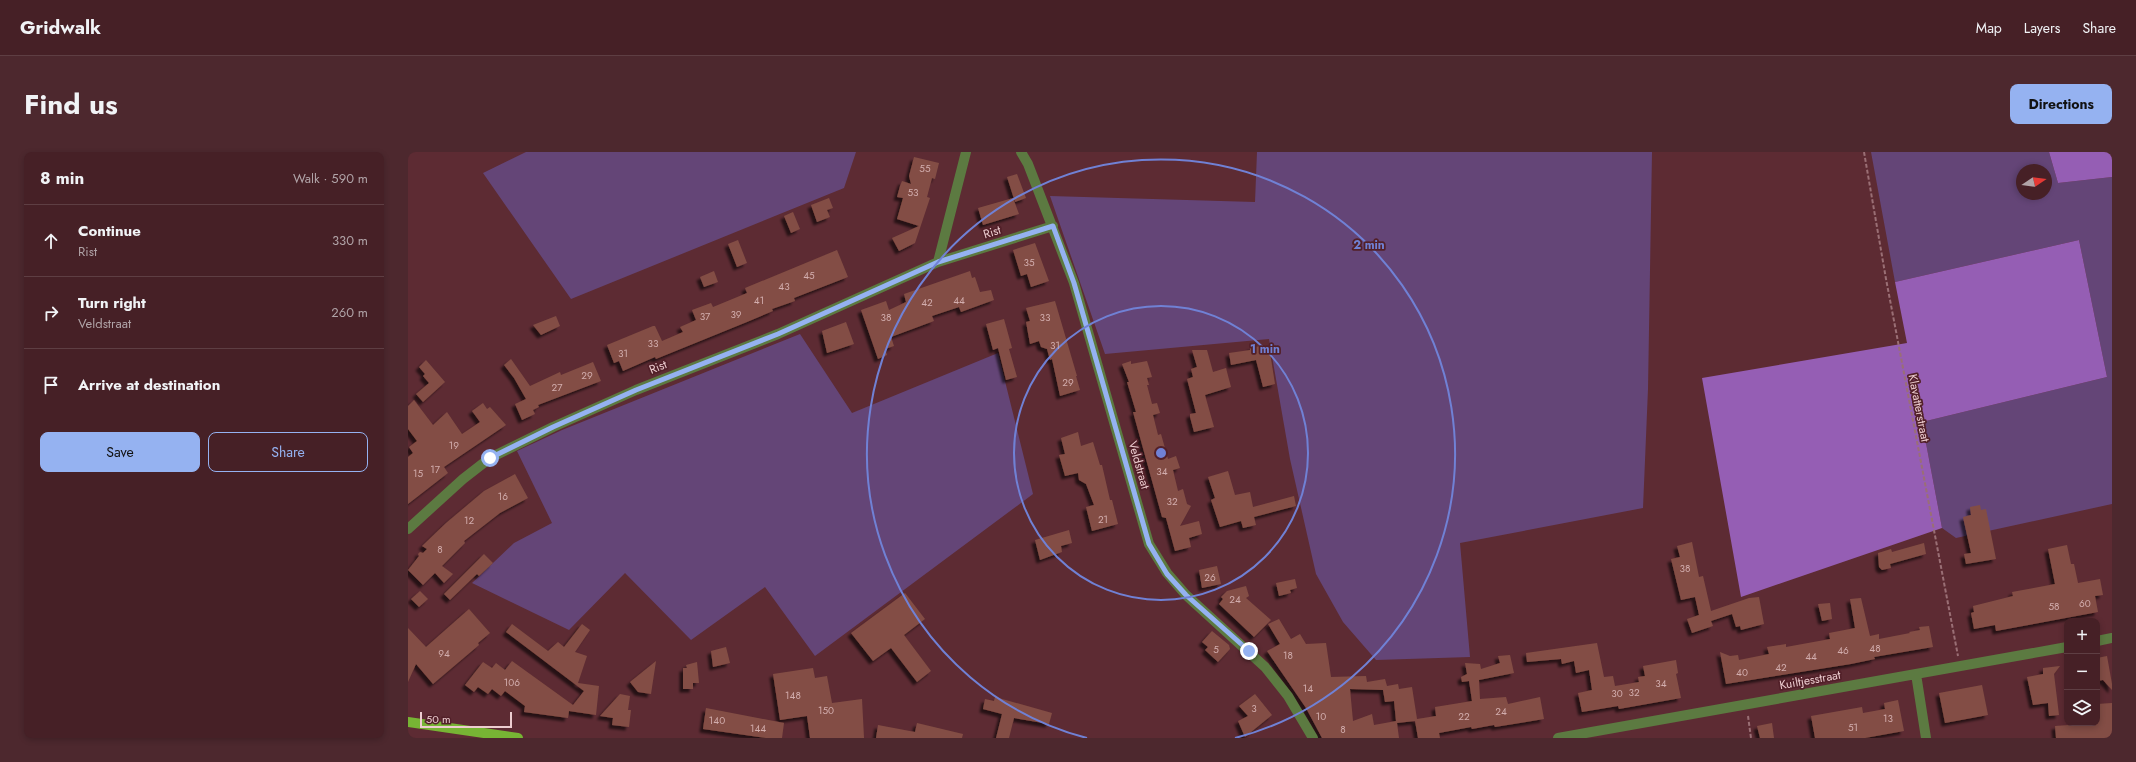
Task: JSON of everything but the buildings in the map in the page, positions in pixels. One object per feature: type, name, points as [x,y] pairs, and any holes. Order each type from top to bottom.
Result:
[{"type":"main road","points":[[408,722],[518,738]]},
{"type":"street","points":[[938,262],[966,152]]},
{"type":"street","name":"Veldstraat","points":[[1021,152],[1028,164],[1074,283],[1149,544],[1167,574],[1186,595],[1265,667],[1288,696],[1313,738]]},
{"type":"street","name":"Rist","points":[[408,529],[463,479],[490,458],[553,427],[636,390],[778,334],[938,262],[1053,226]]},
{"type":"street","points":[[2100,640],[2112,638]]},
{"type":"street","name":"Kuiltjesstraat","points":[[1558,738],[2064,648]]},
{"type":"street","points":[[1916,674],[1926,738]]},
{"type":"path","name":"Klavatterstraat","points":[[1864,152],[1887,287],[1960,666]]},
{"type":"path","points":[[1746,705],[1751,738]]},
{"type":"shaded area","points":[[526,152],[856,152],[844,188],[571,299],[483,173]]},
{"type":"shaded area","points":[[1257,152],[1652,152],[1648,389],[1643,508],[1460,543],[1470,657],[1376,660],[1343,622],[1316,574],[1290,459],[1269,339],[1105,354],[1050,196],[1255,202]]},
{"type":"shaded area","points":[[1871,152],[2049,152],[2058,183],[2112,177],[2112,504],[1956,538],[1942,528],[1922,422],[2107,377],[2079,240],[1895,282]]},
{"type":"shaded area","points":[[2049,152],[2112,152],[2112,177],[2058,183]]},
{"type":"shaded area","points":[[2079,240],[2107,377],[1922,422],[1942,528],[1741,597],[1702,378],[1907,343],[1895,282]]},
{"type":"shaded area","points":[[800,334],[852,413],[998,353],[1033,494],[815,656],[765,587],[691,640],[625,573],[569,630],[472,583],[514,543],[552,523],[517,451],[562,430]]},
{"type":"route","points":[[490,458],[553,427],[636,390],[778,334],[938,262],[1053,226],[1074,283],[1129,479],[1149,544],[1167,574],[1186,595],[1249,651]]}]
